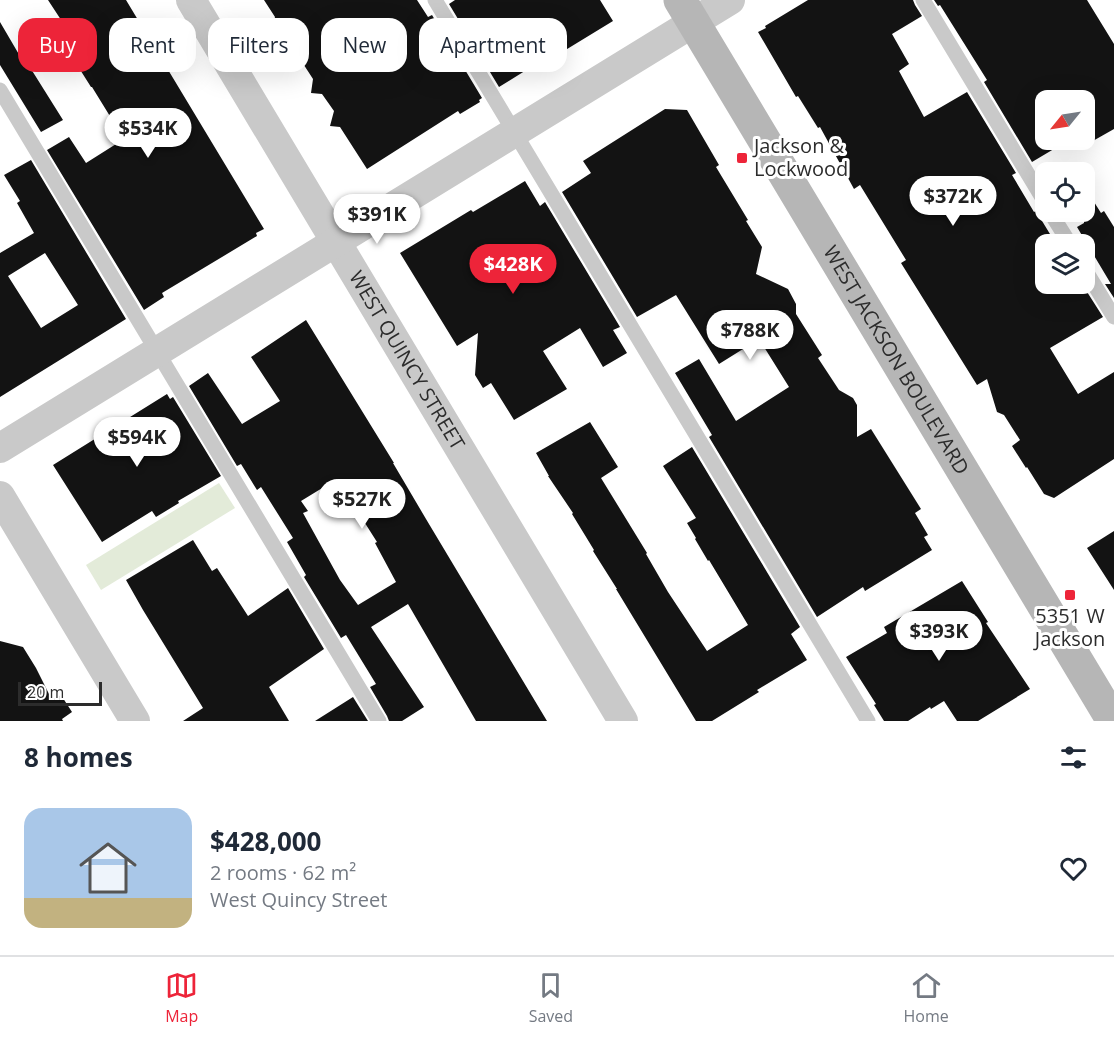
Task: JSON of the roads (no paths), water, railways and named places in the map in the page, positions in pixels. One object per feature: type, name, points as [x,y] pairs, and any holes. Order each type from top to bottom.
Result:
[{"type":"street","name":"WEST QUINCY STREET","points":[[191,0],[623,721]]},
{"type":"street","points":[[0,448],[514,132],[687,11],[730,0]]},
{"type":"street","name":"WEST JACKSON BOULEVARD","points":[[687,11],[1113,721]]},
{"type":"street","points":[[0,496],[135,721]]},
{"type":"lane","points":[[435,0],[868,721]]},
{"type":"lane","points":[[923,0],[1035,186]]},
{"type":"lane","points":[[0,90],[379,721]]},
{"type":"lane","points":[[1095,286],[1114,317]]},
{"type":"place","name":"Jackson & Lockwood","points":[[742,158]]},
{"type":"place","name":"5351 W Jackson","points":[[1070,595]]}]
